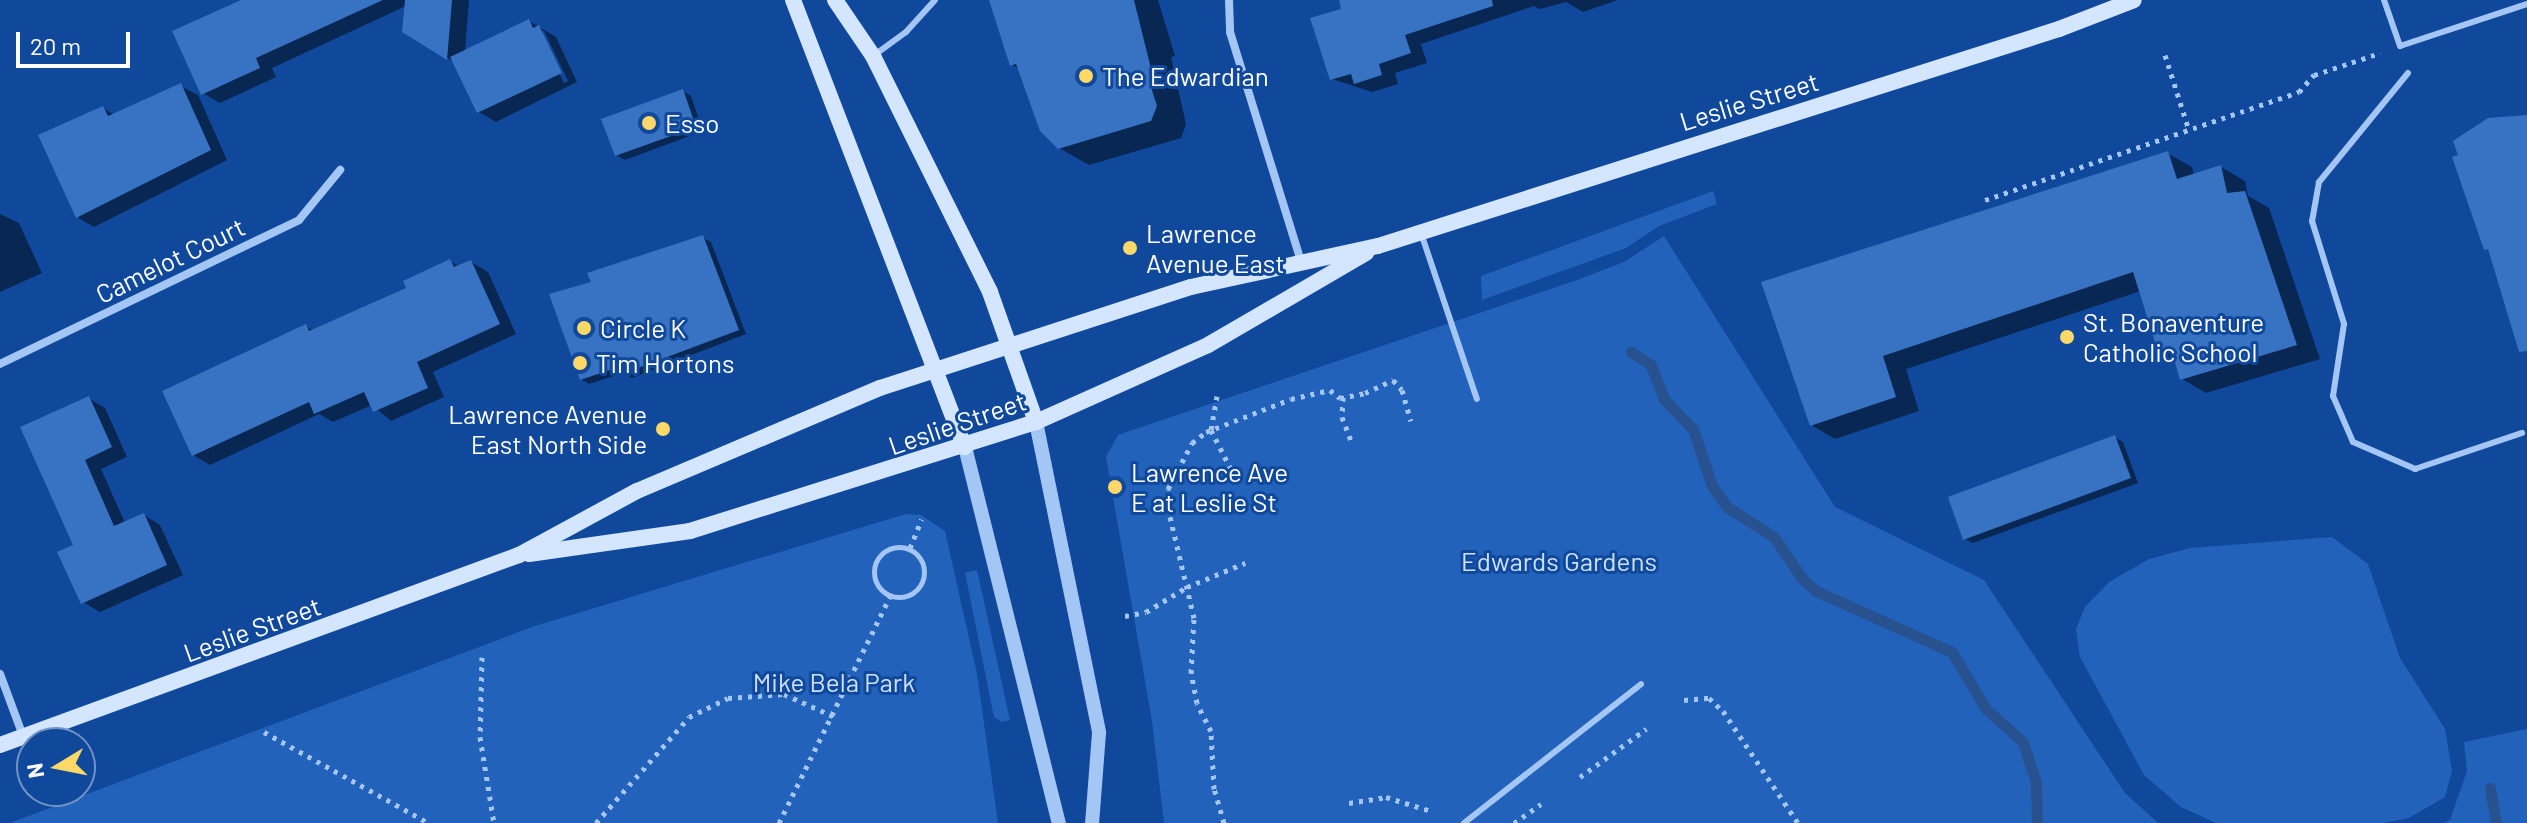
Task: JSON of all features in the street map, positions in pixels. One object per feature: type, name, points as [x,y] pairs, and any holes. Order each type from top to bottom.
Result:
[{"type":"main road","points":[[793,0],[939,368],[965,447]]},
{"type":"main road","points":[[835,0],[873,56],[1011,344],[1036,422]]},
{"type":"main road","name":"Leslie Street","points":[[50,727],[519,555],[645,487],[939,368],[1191,287],[1378,246],[1420,230],[2059,29],[2134,0]]},
{"type":"main road","name":"Leslie Street","points":[[519,555],[690,531],[965,447],[1036,422],[1208,345],[1378,246]]},
{"type":"street","points":[[1229,0],[1230,32],[1301,262]]},
{"type":"street","name":"Camelot Court","points":[[0,364],[299,220],[340,170]]},
{"type":"street","points":[[1036,422],[1099,733],[1092,823]]},
{"type":"street","points":[[965,447],[1059,823]]},
{"type":"street","points":[[0,674],[19,727]]},
{"type":"lane","points":[[873,56],[906,32],[935,0]]},
{"type":"lane","points":[[2384,0],[2400,46],[2527,4]]},
{"type":"lane","points":[[2408,73],[2319,182],[2312,221],[2344,324],[2333,396],[2353,442],[2377,457],[2415,469],[2522,433]]},
{"type":"lane","points":[[1420,230],[1477,399]]},
{"type":"lane","points":[[1464,823],[1641,684]]},
{"type":"path","points":[[1985,200],[2299,92],[2314,75],[2400,46]]},
{"type":"path","points":[[2165,55],[2189,130]]},
{"type":"path","points":[[1224,823],[1214,789],[1211,731],[1197,703],[1191,673],[1194,618],[1168,489],[1192,443],[1211,430],[1291,399],[1330,390],[1343,397],[1393,380],[1402,390],[1411,421]]},
{"type":"path","points":[[1217,396],[1211,430],[1237,481]]},
{"type":"path","points":[[1343,397],[1342,417],[1351,441]]},
{"type":"path","points":[[910,548],[922,519]]},
{"type":"path","points":[[910,548],[922,561],[921,585],[907,596],[890,596],[877,586],[875,562],[886,549],[910,548]]},
{"type":"path","points":[[1125,616],[1146,612],[1187,587],[1245,563]]},
{"type":"path","points":[[779,823],[835,717],[890,596]]},
{"type":"path","points":[[482,657],[480,737],[494,823]]},
{"type":"path","points":[[596,823],[689,717],[728,698],[784,694],[835,717]]},
{"type":"path","points":[[1684,700],[1709,698],[1723,711],[1798,823]]},
{"type":"path","points":[[1580,777],[1646,729]]},
{"type":"path","points":[[264,732],[429,823]]},
{"type":"path","points":[[1349,803],[1386,797],[1431,811]]},
{"type":"path","points":[[1514,823],[1541,804]]},
{"type":"green space","points":[[1713,191],[1717,204],[1659,226],[1626,248],[1482,300],[1481,276]]},
{"type":"green space","name":"Edwards Gardens","points":[[1664,236],[1835,507],[1984,580],[2125,793],[2158,823],[1164,823],[1152,721],[1106,457],[1118,435],[1577,280],[1624,262]]},
{"type":"green space","name":"Mike Bela Park","points":[[906,514],[921,515],[945,531],[977,674],[998,823],[10,823],[53,807],[96,807],[96,791],[535,626]]},
{"type":"green space","points":[[2332,537],[2368,564],[2400,658],[2445,729],[2452,771],[2445,797],[2409,818],[2383,823],[2216,823],[2181,807],[2144,775],[2080,657],[2076,629],[2085,607],[2109,582],[2149,559],[2190,548]]},
{"type":"green space","points":[[977,570],[1010,720],[1002,722],[994,717],[965,573]]},
{"type":"green space","points":[[2527,729],[2527,823],[2444,823],[2450,820],[2467,771],[2464,742]]},
{"type":"building","points":[[241,0],[383,0],[256,58],[260,68],[201,95],[172,31]]},
{"type":"building","points":[[405,0],[452,0],[447,60],[402,32]]},
{"type":"building","name":"The Edwardian","points":[[989,0],[1134,0],[1155,85],[1151,87],[1157,106],[1151,121],[1058,149],[1040,131],[1016,64],[1010,66]]},
{"type":"building","points":[[1339,0],[1492,0],[1493,6],[1405,35],[1411,53],[1379,64],[1382,75],[1354,84],[1351,74],[1330,80],[1310,18],[1341,9]]},
{"type":"building","points":[[529,19],[533,28],[539,25],[562,73],[477,113],[450,57]]},
{"type":"building","points":[[181,83],[211,150],[76,218],[38,135],[103,106],[108,116]]},
{"type":"building","name":"Esso","points":[[683,89],[696,127],[615,156],[601,119]]},
{"type":"building","points":[[2527,115],[2527,351],[2519,352],[2488,249],[2484,250],[2452,157],[2458,155],[2453,141],[2488,118]]},
{"type":"building","name":"St. Bonaventure Catholic School","points":[[2168,151],[2177,179],[2221,165],[2227,193],[2245,191],[2297,345],[2180,380],[2172,352],[2159,355],[2133,272],[1883,356],[1896,397],[1810,426],[1761,282]]},
{"type":"building","points":[[703,235],[739,330],[622,374],[619,367],[580,380],[549,294],[591,282],[587,273]]},
{"type":"building","points":[[450,259],[454,267],[471,260],[500,324],[417,362],[428,388],[373,412],[364,392],[314,414],[309,402],[192,456],[162,391],[306,324],[309,331],[406,288],[403,281]]},
{"type":"building","points":[[89,396],[112,447],[85,460],[114,526],[144,513],[167,565],[81,604],[57,552],[73,545],[20,427]]},
{"type":"building","points":[[2115,435],[2131,478],[1963,540],[1948,497]]},
{"type":"waterway","points":[[1631,352],[1651,365],[1664,399],[1693,429],[1712,486],[1727,507],[1774,537],[1802,578],[1816,591],[1952,652],[1986,709],[2023,742],[2036,783],[2037,823]]},
{"type":"waterway","points":[[2490,788],[2496,823]]},
{"type":"place","name":"The Edwardian","points":[[1086,76]]},
{"type":"place","name":"Esso","points":[[649,123]]},
{"type":"place","name":"Lawrence Avenue East","points":[[1130,248]]},
{"type":"place","name":"Circle K","points":[[584,328]]},
{"type":"place","name":"St. Bonaventure Catholic School","points":[[2067,337]]},
{"type":"place","name":"Tim Hortons","points":[[580,363]]},
{"type":"place","name":"Lawrence Avenue East North Side","points":[[663,429]]},
{"type":"place","name":"Lawrence Ave E at Leslie St","points":[[1115,487]]}]
